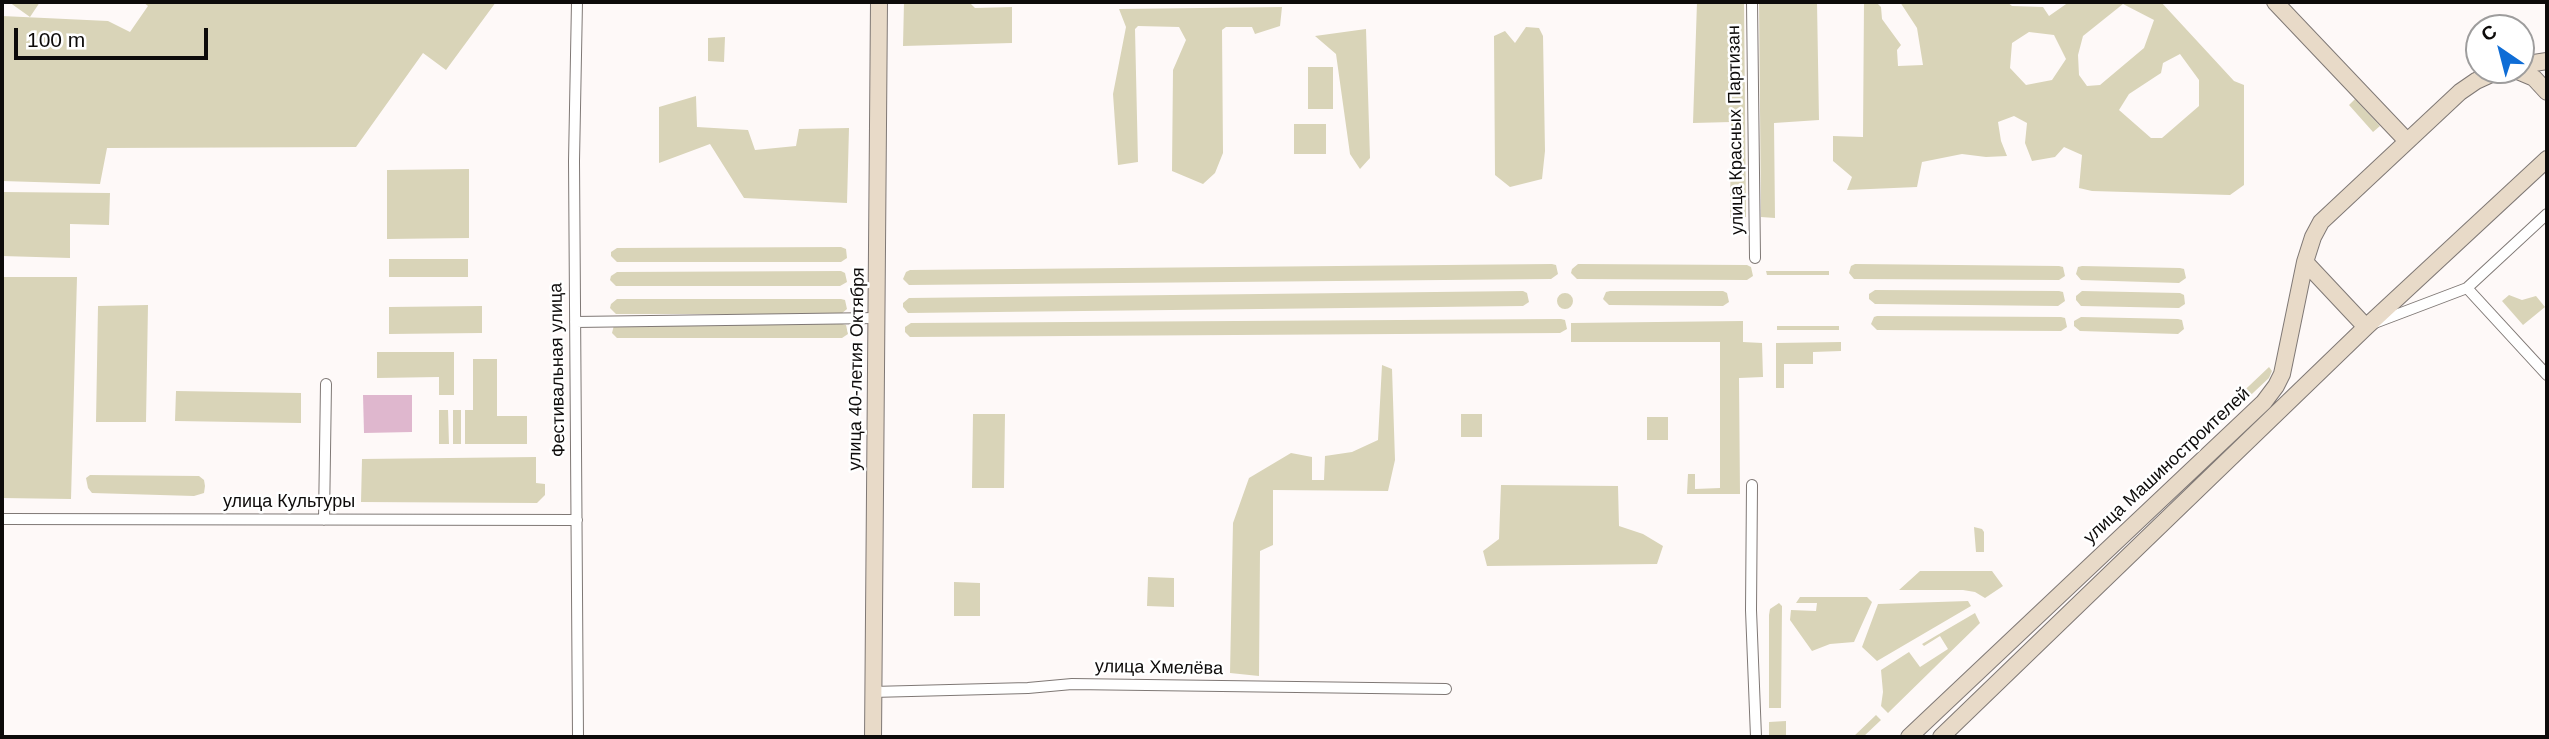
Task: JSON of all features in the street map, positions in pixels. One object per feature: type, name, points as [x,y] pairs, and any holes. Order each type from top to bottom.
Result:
[{"type":"main road","name":"улица 40-летия Октября","points":[[873,737],[879,2]]},
{"type":"main road","points":[[2275,2],[2407,141]]},
{"type":"main road","points":[[2535,79],[2547,92]]},
{"type":"main road","name":"улица Машиностроителей","points":[[1909,737],[2264,402],[2282,374],[2305,262],[2313,237],[2326,216],[2472,84]]},
{"type":"main road","name":"улица Машиностроителей","points":[[1941,737],[2366,327],[2547,159]]},
{"type":"main road","points":[[2305,262],[2366,327]]},
{"type":"street","name":"Фестивальная улица","points":[[577,2],[573,161],[578,737]]},
{"type":"street","name":"улица Красных Партизан","points":[[1752,2],[1755,258]]},
{"type":"street","points":[[2366,327],[2467,288],[2547,214]]},
{"type":"street","points":[[2467,288],[2547,375]]},
{"type":"street","points":[[575,322],[877,318]]},
{"type":"street","points":[[324,520],[326,384]]},
{"type":"street","points":[[1752,485],[1751,610],[1756,737]]},
{"type":"street","name":"улица Культуры","points":[[2,519],[577,520]]},
{"type":"street","name":"улица Хмелёва","points":[[872,692],[1028,688],[1072,684],[1446,689]]},
{"type":"shaded area","points":[[9,2],[40,2],[30,17]]},
{"type":"shaded area","points":[[143,2],[496,2],[446,70],[423,53],[356,147],[107,148],[100,184],[2,181],[2,16],[108,21],[130,32],[148,6]]},
{"type":"shaded area","points":[[904,2],[969,2],[975,8],[1012,7],[1012,43],[903,46]]},
{"type":"shaded area","points":[[1697,2],[1744,2],[1746,217],[1730,218],[1731,122],[1693,123]]},
{"type":"shaded area","points":[[1759,2],[1817,2],[1819,120],[1774,123],[1775,218],[1761,217]]},
{"type":"shaded area","points":[[1864,2],[1876,2],[1881,7],[1882,19],[1901,45],[1897,50],[1898,66],[1923,65],[1917,28],[1900,2],[2007,2],[2012,6],[2043,7],[2049,16],[2069,2],[2161,2],[2234,81],[2244,85],[2244,185],[2230,195],[2092,191],[2079,188],[2082,155],[2064,147],[2055,157],[2032,161],[2025,143],[2027,123],[2014,116],[1998,122],[2007,156],[1962,154],[1922,162],[1917,187],[1847,190],[1852,177],[1833,161],[1833,136],[1863,137]],"holes":[[[2123,4],[2154,20],[2144,48],[2100,85],[2087,86],[2079,75],[2078,55],[2083,36]],[[2029,32],[2054,35],[2066,59],[2052,80],[2026,85],[2010,68],[2012,43]],[[2180,54],[2199,80],[2199,106],[2162,138],[2151,138],[2119,110],[2129,94],[2161,73],[2163,63]]]},
{"type":"shaded area","points":[[1282,7],[1280,26],[1255,34],[1252,27],[1226,27],[1222,30],[1223,153],[1215,173],[1203,184],[1172,171],[1173,70],[1186,40],[1179,27],[1138,26],[1135,29],[1138,162],[1118,165],[1113,94],[1126,27],[1119,9]]},
{"type":"shaded area","points":[[1526,27],[1539,28],[1543,36],[1545,151],[1542,179],[1510,187],[1495,175],[1494,36],[1505,31],[1515,43]]},
{"type":"shaded area","points":[[1366,29],[1370,158],[1360,169],[1350,154],[1336,54],[1315,36]]},
{"type":"shaded area","points":[[725,37],[724,62],[708,61],[708,38]]},
{"type":"shaded area","points":[[1308,67],[1333,67],[1333,109],[1308,109]]},
{"type":"shaded area","points":[[696,96],[697,127],[748,130],[755,150],[796,146],[799,129],[849,128],[847,203],[744,198],[710,144],[659,163],[659,107]]},
{"type":"shaded area","points":[[2355,99],[2380,126],[2373,132],[2349,105]]},
{"type":"shaded area","points":[[1294,124],[1326,124],[1326,154],[1294,154]]},
{"type":"shaded area","points":[[469,169],[469,238],[387,239],[387,170]]},
{"type":"shaded area","points":[[2,192],[110,193],[109,225],[70,224],[70,258],[2,256]]},
{"type":"shaded area","points":[[617,248],[846,249],[847,258],[841,262],[617,262],[611,256],[611,252]]},
{"type":"shaded area","points":[[389,259],[468,259],[468,277],[389,277]]},
{"type":"shaded area","points":[[1578,264],[1747,265],[1751,267],[1753,276],[1747,280],[1577,279],[1571,273]]},
{"type":"shaded area","points":[[1556,265],[1558,274],[1551,279],[909,285],[903,279],[910,270]]},
{"type":"shaded area","points":[[1851,266],[2059,266],[2063,267],[2065,276],[2059,280],[1854,279],[1849,273]]},
{"type":"shaded area","points":[[2078,267],[2180,268],[2184,269],[2186,278],[2179,283],[2081,280],[2076,274]]},
{"type":"shaded area","points":[[1766,271],[1829,271],[1829,275],[1767,275]]},
{"type":"shaded area","points":[[617,272],[845,273],[847,282],[840,286],[616,286],[610,280]]},
{"type":"shaded area","points":[[2,277],[77,277],[71,499],[2,498]]},
{"type":"shaded area","points":[[1875,290],[2059,291],[2063,292],[2065,301],[2058,306],[1875,304],[1869,299],[1869,294]]},
{"type":"shaded area","points":[[1723,291],[1727,293],[1729,302],[1723,306],[1609,305],[1603,299],[1606,292]]},
{"type":"shaded area","points":[[2082,291],[2180,293],[2184,295],[2185,304],[2179,308],[2081,306],[2076,296]]},
{"type":"shaded area","points":[[1527,293],[1529,302],[1523,306],[908,313],[903,307],[903,303],[909,298]]},
{"type":"shaded area","points":[[1562,293],[1568,293],[1573,301],[1571,307],[1562,309],[1557,304],[1557,298]]},
{"type":"shaded area","points":[[2509,295],[2522,300],[2536,296],[2545,307],[2523,325],[2502,301]]},
{"type":"shaded area","points":[[617,299],[841,299],[845,300],[847,309],[841,314],[616,314],[610,308]]},
{"type":"shaded area","points":[[148,305],[146,422],[96,422],[98,306]]},
{"type":"shaded area","points":[[482,306],[482,333],[389,334],[389,307]]},
{"type":"shaded area","points":[[1877,316],[2061,317],[2065,318],[2067,327],[2061,331],[1877,330],[1871,324]]},
{"type":"shaded area","points":[[2081,317],[2178,319],[2182,320],[2184,329],[2178,334],[2080,331],[2074,326],[2074,321]]},
{"type":"shaded area","points":[[1565,320],[1567,329],[1560,333],[910,337],[905,332],[905,327],[911,323]]},
{"type":"shaded area","points":[[1743,321],[1743,342],[1762,343],[1763,377],[1739,378],[1740,494],[1687,494],[1688,474],[1695,474],[1695,489],[1720,488],[1720,342],[1571,342],[1571,323]]},
{"type":"shaded area","points":[[614,325],[846,325],[848,334],[842,338],[617,338],[612,333]]},
{"type":"shaded area","points":[[1777,326],[1839,326],[1839,330],[1777,330]]},
{"type":"shaded area","points":[[1841,342],[1841,351],[1813,352],[1813,364],[1784,364],[1784,388],[1776,388],[1776,343]]},
{"type":"shaded area","points":[[377,352],[454,352],[454,395],[439,395],[439,377],[377,378]]},
{"type":"shaded area","points":[[473,359],[497,359],[497,416],[527,416],[527,444],[465,444],[465,410],[473,410]]},
{"type":"shaded area","points":[[1382,365],[1392,369],[1395,460],[1388,491],[1273,490],[1273,545],[1260,551],[1259,676],[1230,673],[1233,523],[1249,478],[1291,453],[1312,457],[1312,480],[1324,480],[1325,456],[1352,452],[1378,440]]},
{"type":"shaded area","points":[[2269,367],[2272,371],[2269,378],[2178,463],[2173,458]]},
{"type":"shaded area","points":[[176,391],[301,393],[301,423],[175,421]]},
{"type":"shaded area","points":[[363,395],[412,395],[412,432],[364,433]]},
{"type":"shaded area","points":[[439,410],[448,410],[449,444],[439,444]]},
{"type":"shaded area","points":[[453,410],[461,410],[461,444],[453,444]]},
{"type":"shaded area","points":[[973,414],[1005,414],[1004,488],[972,488]]},
{"type":"shaded area","points":[[1461,414],[1482,414],[1482,437],[1461,437]]},
{"type":"shaded area","points":[[1647,417],[1668,417],[1668,440],[1647,440]]},
{"type":"shaded area","points":[[536,457],[536,483],[545,484],[545,495],[537,503],[361,502],[362,459]]},
{"type":"shaded area","points":[[90,475],[199,476],[204,480],[205,486],[204,493],[194,496],[92,493],[86,478]]},
{"type":"shaded area","points":[[1501,485],[1618,486],[1619,526],[1643,534],[1663,546],[1657,564],[1487,566],[1483,551],[1499,539]]},
{"type":"shaded area","points":[[1974,527],[1984,532],[1984,552],[1976,552]]},
{"type":"shaded area","points":[[1920,571],[1992,571],[2003,586],[1985,598],[1975,592],[1963,590],[1899,590]]},
{"type":"shaded area","points":[[1148,577],[1174,578],[1174,607],[1147,606]]},
{"type":"shaded area","points":[[954,582],[980,583],[980,616],[954,616]]},
{"type":"shaded area","points":[[1800,597],[1867,597],[1872,602],[1854,642],[1830,644],[1812,651],[1790,620],[1791,610],[1816,611],[1817,603],[1796,603]]},
{"type":"shaded area","points":[[1968,601],[1971,606],[1877,661],[1862,647],[1878,604]]},
{"type":"shaded area","points":[[1779,603],[1782,606],[1781,708],[1769,708],[1769,615],[1770,609]]},
{"type":"shaded area","points":[[1975,613],[1980,623],[1888,713],[1881,706],[1881,670],[1909,652],[1920,667],[1948,649],[1940,636],[1924,646],[1922,644]]},
{"type":"shaded area","points":[[1876,715],[1881,720],[1863,737],[1853,737]]},
{"type":"shaded area","points":[[1786,721],[1786,737],[1769,737],[1769,722]]}]
